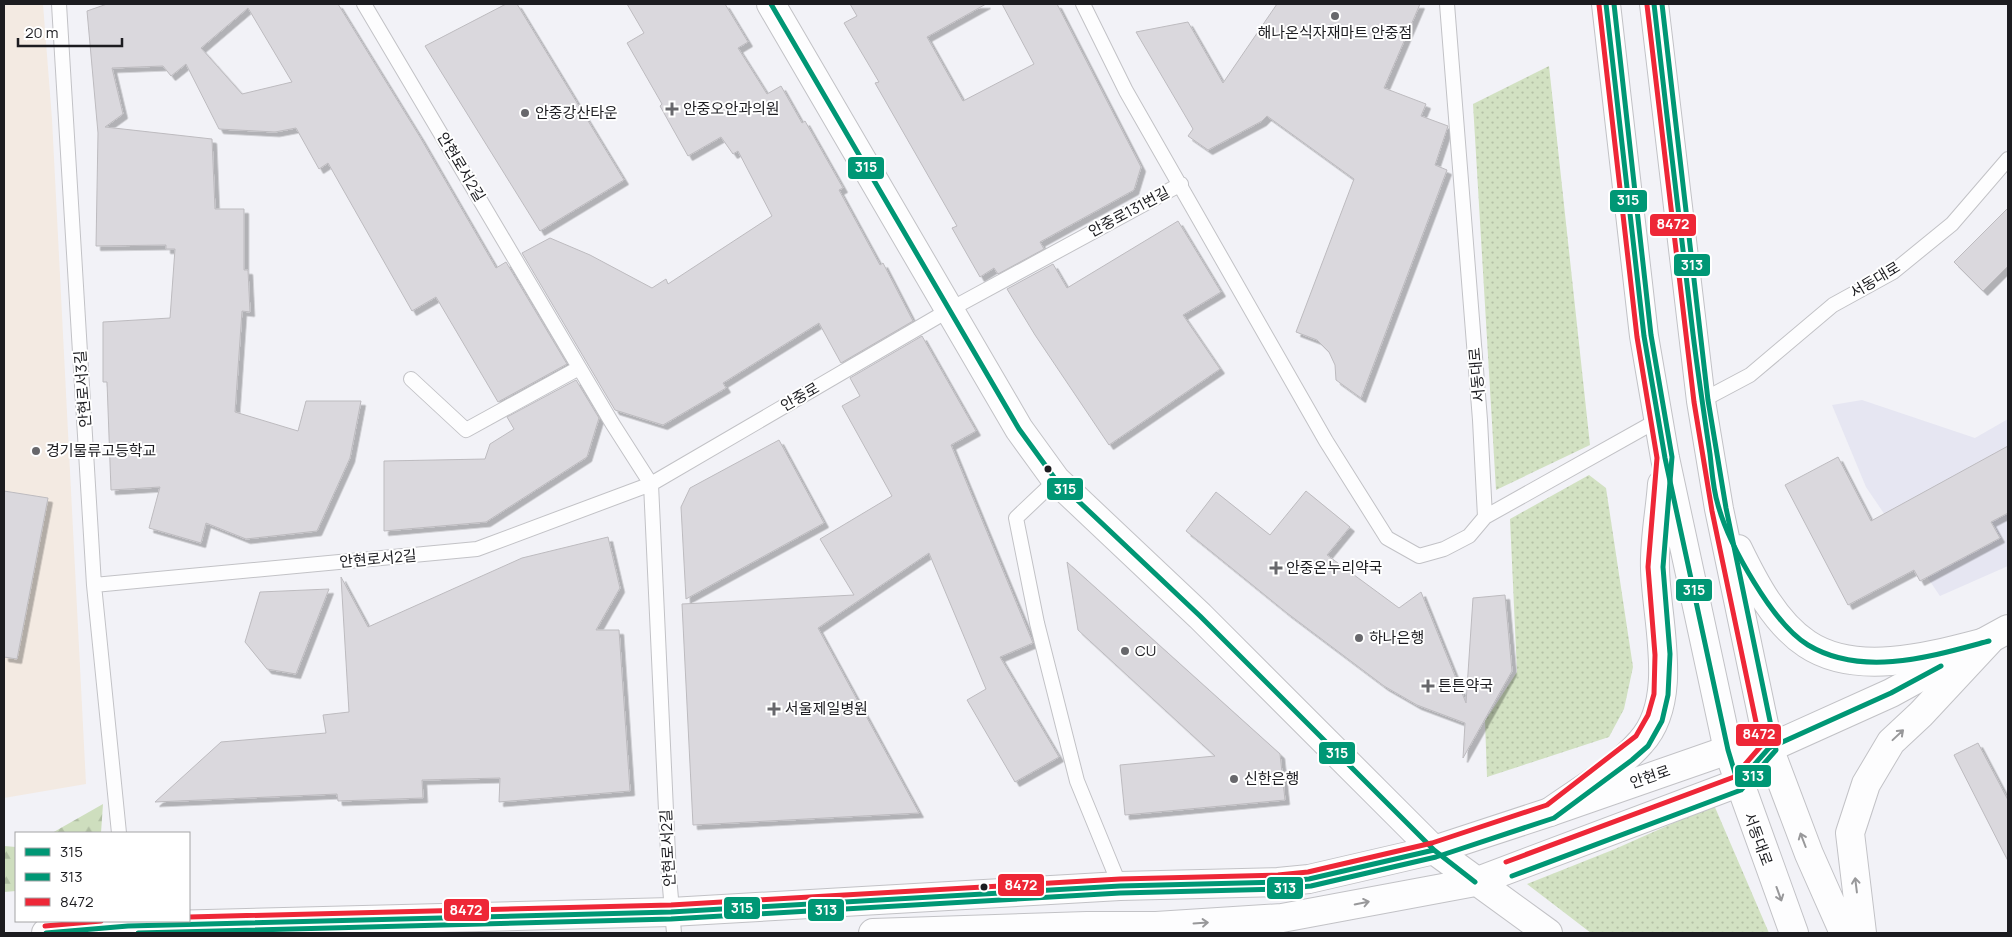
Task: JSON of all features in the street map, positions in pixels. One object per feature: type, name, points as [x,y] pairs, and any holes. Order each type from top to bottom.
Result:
[{"type":"main road","points":[[771,4],[1019,429],[1056,480],[1200,616],[1434,850],[1475,882],[1548,933]]},
{"type":"main road","name":"서동대로","points":[[1606,4],[1644,336],[1665,458],[1728,750],[1794,933]]},
{"type":"main road","points":[[1654,4],[1701,401],[1718,509],[1769,748],[1808,854],[1844,933]]},
{"type":"main road","points":[[1550,812],[1628,754],[1642,741],[1655,718],[1661,695],[1663,655],[1655,566],[1665,458]]},
{"type":"main road","points":[[1718,509],[1750,575],[1768,602],[1806,644],[1821,651],[1835,656],[1872,662],[1906,659],[1944,652],[1999,635]]},
{"type":"main road","points":[[1862,933],[1850,834],[1866,784],[1891,742],[1999,635]]},
{"type":"main road","name":"안현로","points":[[46,933],[128,927],[672,922],[1120,886],[1278,882],[1309,879],[1434,850],[1728,750],[1769,748],[1891,693],[1999,635]]},
{"type":"main road","points":[[873,933],[1087,926],[1156,926],[1282,918],[1475,882],[1738,782],[1769,748]]},
{"type":"lane","name":"안현로서3길","points":[[59,4],[94,585],[118,832]]},
{"type":"lane","name":"안현로서2길","points":[[364,4],[579,368],[651,484],[672,922]]},
{"type":"lane","name":"안중로131번길","points":[[949,310],[1181,184],[1126,91],[1083,4]]},
{"type":"lane","name":"서동대로","points":[[1446,4],[1480,420],[1485,517]]},
{"type":"lane","name":"서동대로","points":[[1701,401],[1750,375],[1833,305],[1893,272],[1952,224],[2008,159]]},
{"type":"lane","points":[[1181,184],[1326,441],[1387,538],[1420,556],[1444,549],[1469,536],[1485,517],[1658,420]]},
{"type":"lane","name":"안중로","points":[[651,484],[949,310]]},
{"type":"lane","points":[[411,378],[466,430],[579,368]]},
{"type":"lane","points":[[1056,480],[1016,518],[1036,622],[1077,781],[1120,886]]},
{"type":"lane","name":"안현로서2길","points":[[94,585],[476,549],[651,484]]},
{"type":"shaded area","name":"경기물류고등학교","points":[[4,4],[43,4],[52,119],[86,784],[4,798]]},
{"type":"shaded area","points":[[1862,400],[1975,438],[2008,419],[2008,566],[1940,596],[1866,487],[1832,405]]},
{"type":"green space","points":[[1549,66],[1590,445],[1496,490],[1473,104]]},
{"type":"green space","points":[[1589,475],[1606,488],[1633,667],[1624,709],[1609,737],[1487,777],[1485,721],[1517,672],[1510,519]]},
{"type":"green space","points":[[103,804],[101,832],[54,832]]},
{"type":"green space","points":[[1714,805],[1769,933],[1591,933],[1527,884],[1615,849]]},
{"type":"green space","points":[[4,846],[15,847],[15,891],[4,892]]},
{"type":"building","points":[[107,4],[338,4],[420,137],[496,268],[506,262],[567,364],[498,402],[436,297],[412,311],[328,163],[319,169],[296,128],[275,132],[219,129],[186,64],[171,76],[163,66],[112,68],[123,114],[105,127],[212,139],[215,209],[244,209],[244,270],[248,270],[250,312],[242,311],[235,412],[298,431],[306,401],[361,401],[350,458],[317,531],[246,539],[206,523],[201,543],[149,528],[160,487],[111,490],[107,382],[103,382],[103,322],[170,318],[175,249],[166,249],[166,245],[96,246],[98,133],[87,11]],"holes":[[[248,8],[292,82],[242,94],[201,48]]]},
{"type":"building","name":"안중강산타운","points":[[506,4],[517,4],[624,180],[540,231],[425,46]]},
{"type":"building","points":[[627,4],[725,4],[748,42],[738,48],[767,94],[781,86],[802,123],[805,121],[843,188],[839,190],[880,265],[883,263],[913,321],[841,363],[819,323],[723,383],[726,388],[663,425],[615,410],[522,253],[550,238],[590,255],[652,288],[666,279],[668,284],[772,216],[738,151],[733,154],[721,137],[688,156],[660,106],[662,104],[627,43],[644,33]]},
{"type":"building","points":[[850,4],[986,4],[927,37],[963,101],[1034,64],[1002,4],[1057,4],[1141,167],[1134,190],[1040,242],[1044,249],[998,274],[994,268],[980,277],[952,228],[957,226],[875,83],[879,82],[844,23],[857,16]]},
{"type":"building","points":[[1277,4],[1420,4],[1384,88],[1426,104],[1421,116],[1448,126],[1435,165],[1447,170],[1361,398],[1336,380],[1335,365],[1329,352],[1317,340],[1296,332],[1354,179],[1267,116],[1262,121],[1208,150],[1188,136],[1193,129],[1136,32],[1188,22],[1223,83]]},
{"type":"building","points":[[2008,208],[2008,266],[1983,291],[1954,262]]},
{"type":"building","points":[[1178,221],[1221,292],[1183,315],[1220,369],[1109,445],[1035,335],[1007,289],[1053,264],[1067,288]]},
{"type":"building","points":[[922,336],[976,431],[951,445],[1033,643],[1000,657],[1059,757],[1015,782],[967,700],[986,689],[929,553],[818,628],[919,813],[693,825],[682,604],[854,595],[820,539],[892,496],[842,406],[860,396],[850,378]]},
{"type":"building","points":[[576,380],[599,418],[587,457],[486,522],[384,531],[384,461],[485,459],[490,444],[514,429],[507,417]]},
{"type":"building","points":[[779,440],[824,523],[686,599],[681,507],[690,488]]},
{"type":"building","points":[[2008,446],[2008,513],[1991,522],[2000,538],[1920,581],[1914,570],[1848,605],[1785,485],[1838,457],[1871,521]]},
{"type":"building","points":[[4,491],[48,498],[17,659],[4,657]]},
{"type":"building","points":[[1306,491],[1350,527],[1327,555],[1399,608],[1421,592],[1466,703],[1473,598],[1505,595],[1512,671],[1463,758],[1465,723],[1417,705],[1384,686],[1287,613],[1186,531],[1216,492],[1270,535]]},
{"type":"building","points":[[608,537],[620,588],[596,630],[619,630],[630,791],[499,802],[500,778],[422,780],[423,798],[338,801],[337,794],[155,802],[221,742],[326,733],[323,715],[349,712],[341,577],[368,627],[522,558]]},
{"type":"building","points":[[1067,562],[1280,754],[1285,800],[1125,815],[1120,765],[1215,756],[1078,630]]},
{"type":"building","points":[[329,589],[296,674],[267,669],[245,642],[260,592]]},
{"type":"building","points":[[1978,743],[2008,800],[2008,861],[1954,755]]},
{"type":"transit line","name":"315","points":[[771,4],[1019,429],[1056,480],[1200,616],[1434,850],[1475,882]]},
{"type":"transit line","name":"315","points":[[1606,4],[1644,336],[1665,458],[1728,750],[1738,783]]},
{"type":"transit line","name":"313","points":[[138,933],[671,919],[1120,893],[1279,889],[1311,886],[1436,857],[1554,818],[1648,746],[1662,721],[1668,695],[1670,654],[1663,567],[1672,457],[1651,335],[1614,4]]},
{"type":"transit line","name":"315","points":[[1654,4],[1688,293],[1716,499],[1724,522],[1742,561],[1767,602],[1781,620],[1808,645],[1829,655],[1852,660],[1898,661],[1945,653],[1989,641]]},
{"type":"transit line","name":"313","points":[[1512,876],[1741,790],[1776,750],[1726,508],[1708,400],[1662,4]]},
{"type":"transit line","name":"8472","points":[[190,917],[671,905],[1120,879],[1278,875],[1308,872],[1432,843],[1547,805],[1636,736],[1648,715],[1654,694],[1655,655],[1648,567],[1657,458],[1637,337],[1599,5]]},
{"type":"transit line","name":"8472","points":[[1506,862],[1734,777],[1761,746],[1712,511],[1694,402],[1647,5]]},
{"type":"transit line","name":"315","points":[[1738,783],[1769,748],[1891,693],[1941,666]]},
{"type":"transit line","name":"315","points":[[46,933],[128,926],[671,912],[1120,886],[1278,882],[1309,879],[1434,850]]},
{"type":"transit line","name":"8472","points":[[45,926],[90,922]]},
{"type":"place","name":"해나온식자재마트 안중점","points":[[1335,16]]},
{"type":"place","name":"안중오안과의원","points":[[672,109]]},
{"type":"place","name":"안중강산타운","points":[[525,113]]},
{"type":"place","name":"경기물류고등학교","points":[[36,451]]},
{"type":"place","name":"안중온누리약국","points":[[1276,568]]},
{"type":"place","name":"하나은행","points":[[1359,638]]},
{"type":"place","name":"CU","points":[[1125,651]]},
{"type":"place","name":"튼튼약국","points":[[1428,686]]},
{"type":"place","name":"서울제일병원","points":[[774,709]]},
{"type":"place","name":"신한은행","points":[[1234,779]]}]
